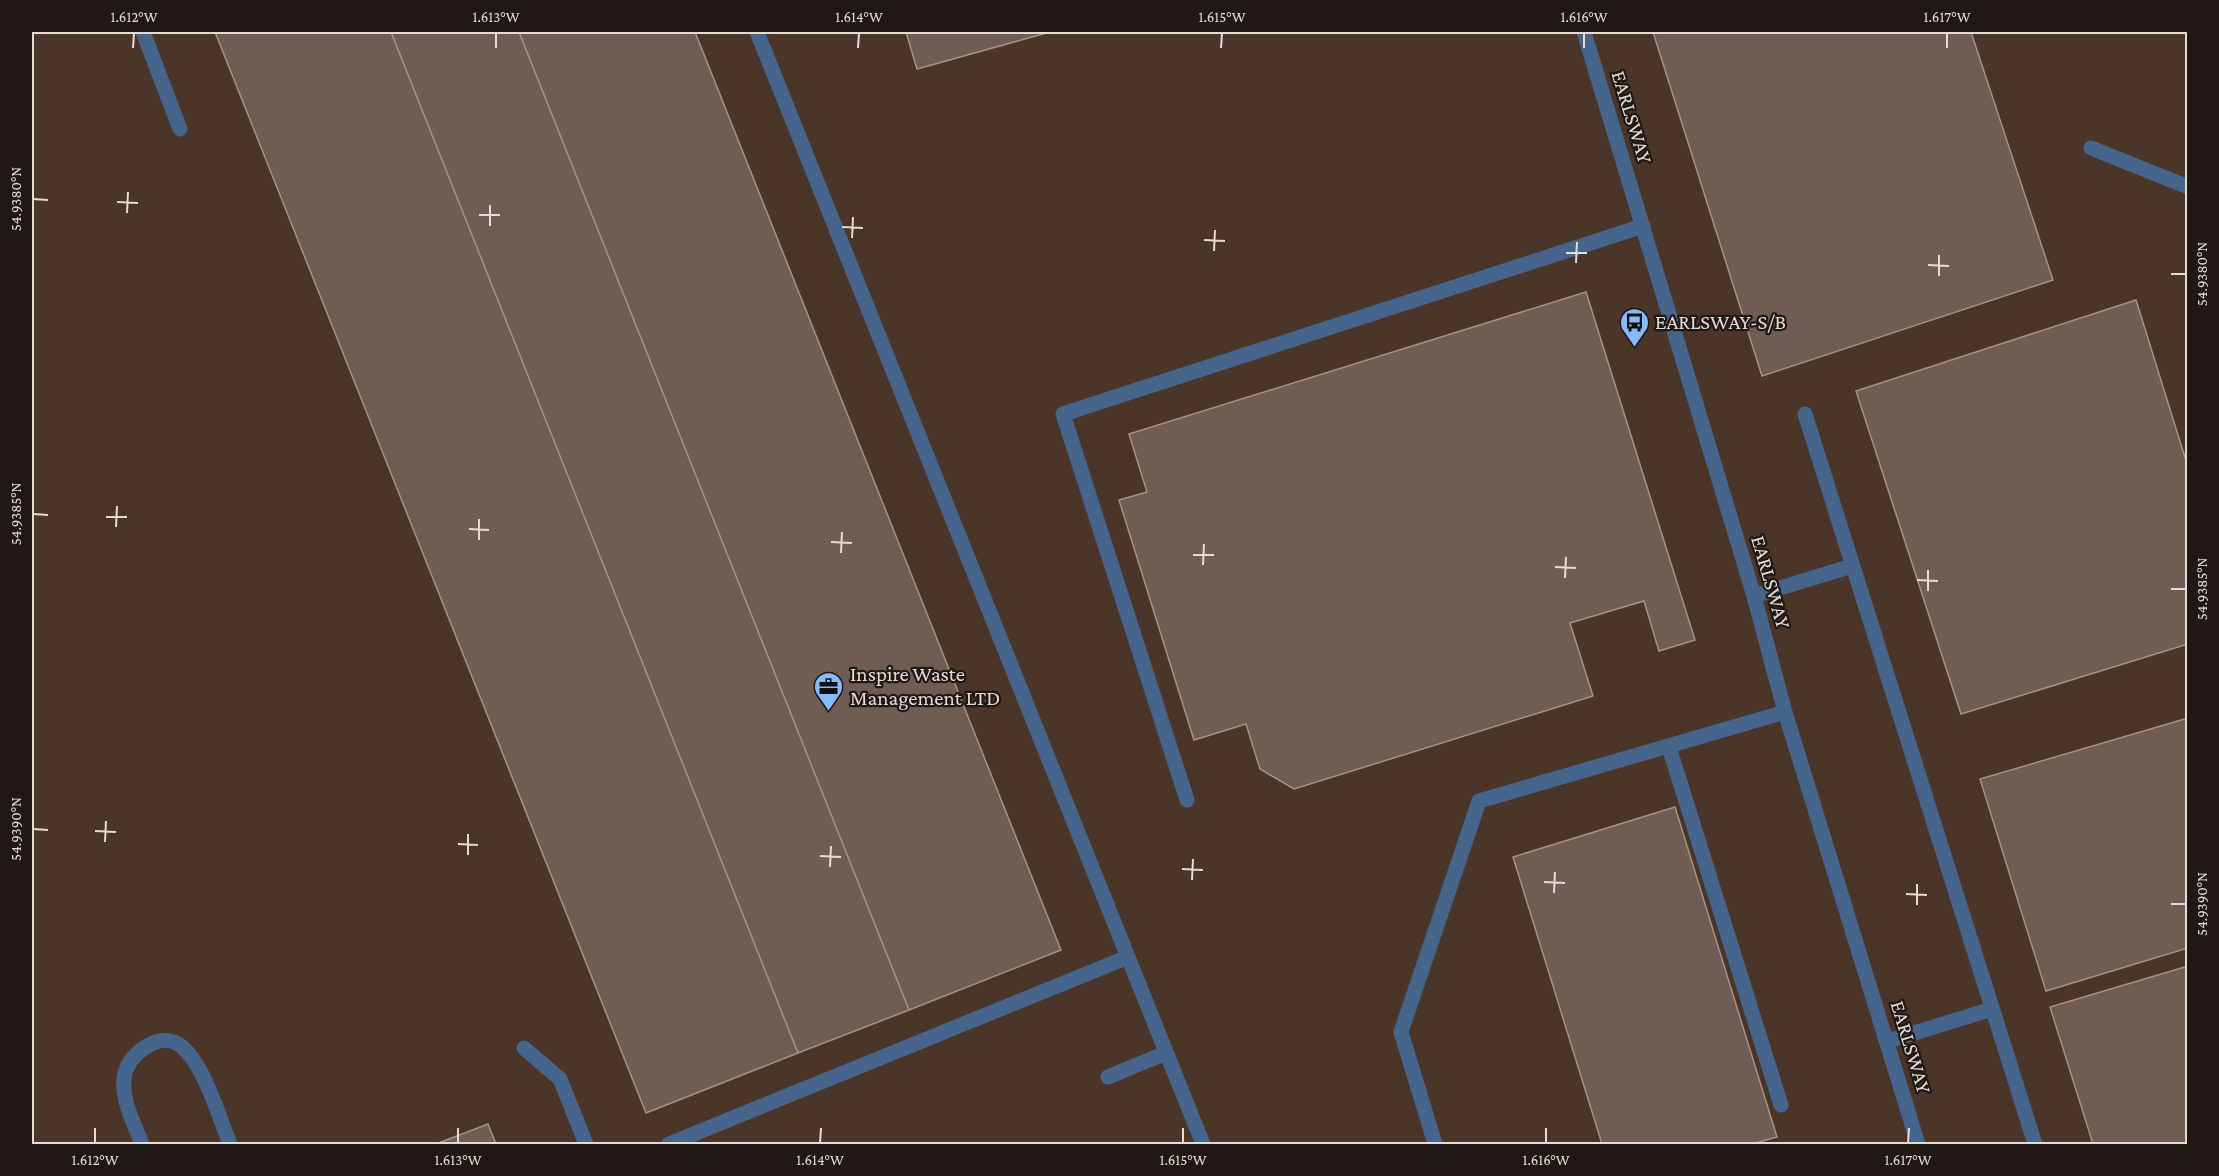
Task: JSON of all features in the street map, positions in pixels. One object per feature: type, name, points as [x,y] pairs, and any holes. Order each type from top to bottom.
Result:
[{"type":"street","points":[[144,32],[180,129]]},
{"type":"street","points":[[757,32],[1203,1144]]},
{"type":"street","name":"EARLSWAY","points":[[1584,32],[1754,596],[1785,712],[1918,1144]]},
{"type":"street","points":[[2091,148],[2187,187]]},
{"type":"street","points":[[1187,800],[1063,414],[1642,226]]},
{"type":"street","points":[[1805,414],[2035,1144]]},
{"type":"street","points":[[1754,596],[1852,566]]},
{"type":"street","points":[[1435,1144],[1401,1032],[1479,801],[1785,712]]},
{"type":"street","points":[[1669,747],[1781,1105]]},
{"type":"street","points":[[669,1144],[1128,957]]},
{"type":"street","points":[[1888,1041],[1992,1009]]},
{"type":"street","points":[[142,1144],[124,1099],[122,1082],[135,1056],[158,1041],[170,1041],[181,1046],[191,1057],[205,1082],[230,1144]]},
{"type":"street","points":[[524,1048],[560,1079],[586,1144]]},
{"type":"street","points":[[1108,1077],[1166,1053]]},
{"type":"shaded area","points":[[32,32],[2187,32],[2187,1144],[32,1144]]},
{"type":"building","points":[[215,32],[391,32],[798,1053],[646,1113]]},
{"type":"building","points":[[391,32],[519,32],[909,1010],[798,1053]]},
{"type":"building","points":[[519,32],[695,32],[1061,950],[909,1010]]},
{"type":"building","points":[[906,32],[1050,32],[917,69]]},
{"type":"building","points":[[1653,32],[1971,32],[2053,280],[1762,376]]},
{"type":"building","points":[[1586,292],[1695,640],[1659,651],[1644,601],[1570,623],[1593,696],[1294,789],[1260,769],[1246,724],[1194,740],[1119,500],[1147,492],[1129,434]]},
{"type":"building","points":[[2136,300],[2188,467],[2188,644],[1961,714],[1856,391]]},
{"type":"building","points":[[2188,718],[2188,948],[2046,991],[1980,779]]},
{"type":"building","points":[[1675,807],[1777,1137],[1752,1144],[1602,1144],[1513,857]]},
{"type":"building","points":[[2188,966],[2188,1144],[2093,1144],[2050,1007]]},
{"type":"building","points":[[488,1124],[496,1144],[436,1144]]},
{"type":"place","name":"EARLSWAY-S/B","points":[[1634,348]]},
{"type":"place","name":"Inspire Waste Management LTD","points":[[829,712]]}]
